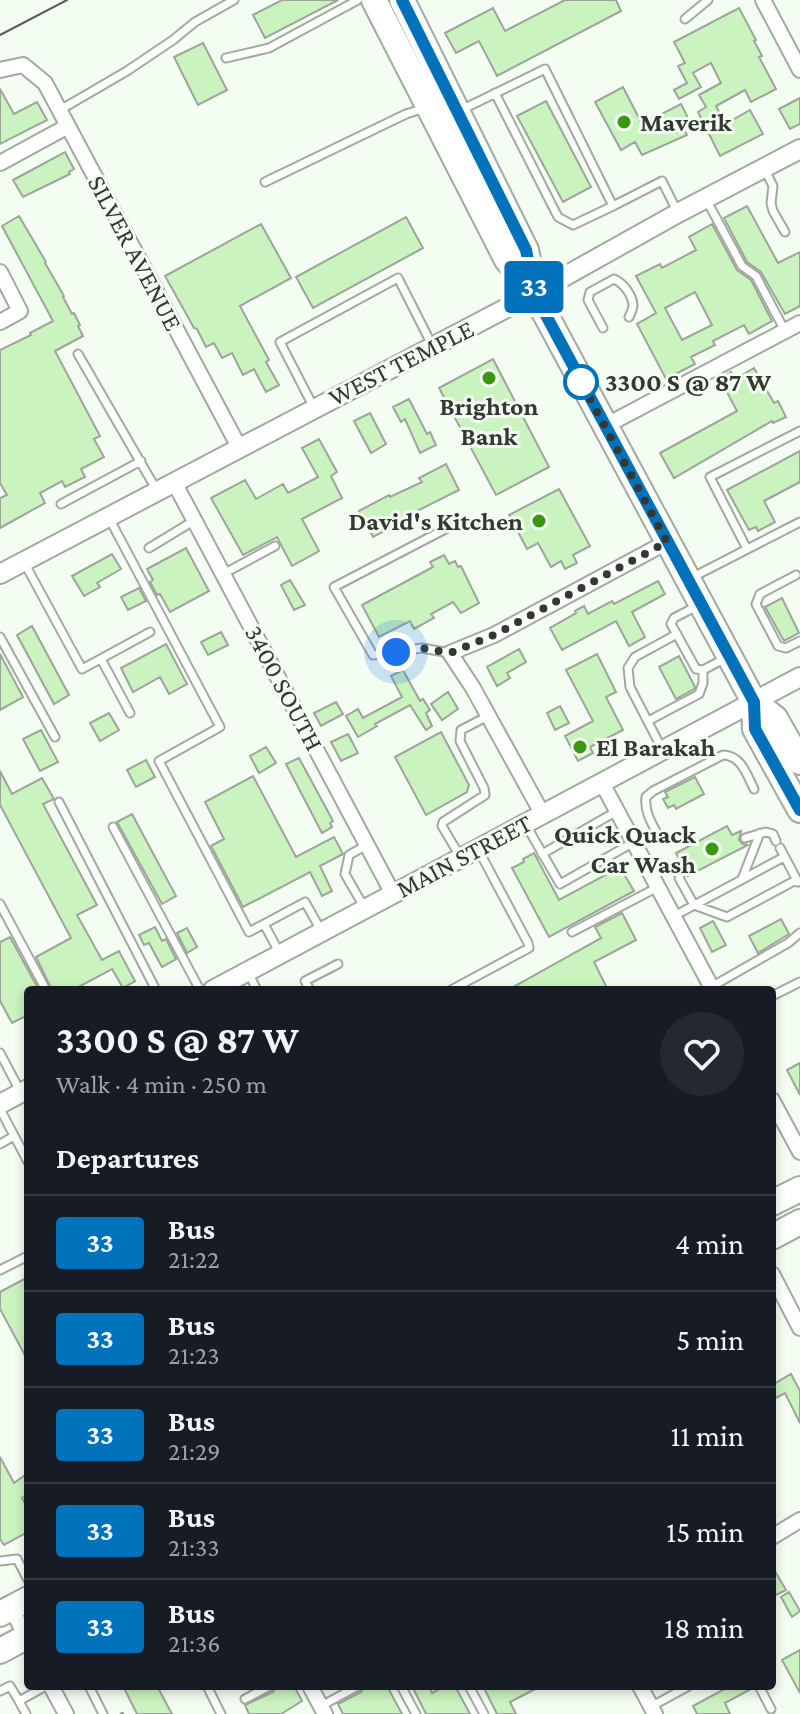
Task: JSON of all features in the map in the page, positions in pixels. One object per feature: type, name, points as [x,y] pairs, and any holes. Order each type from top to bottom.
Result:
[{"type":"main road","points":[[374,0],[507,260],[535,293],[754,702],[775,718],[800,762]]},
{"type":"main road","points":[[402,0],[526,250],[535,293]]},
{"type":"main road","points":[[754,702],[755,729],[800,810]]},
{"type":"main road","points":[[776,1201],[800,1189]]},
{"type":"main road","points":[[776,1235],[800,1222]]},
{"type":"street","points":[[763,0],[800,70]]},
{"type":"street","name":"SILVER AVENUE","points":[[0,70],[23,65],[45,83],[239,447]]},
{"type":"street","points":[[0,163],[68,126]]},
{"type":"street","name":"WEST TEMPLE","points":[[1,573],[535,293],[800,149]]},
{"type":"street","points":[[0,272],[20,311],[0,322]]},
{"type":"street","points":[[605,426],[800,323]]},
{"type":"street","name":"3400 SOUTH","points":[[174,482],[393,894]]},
{"type":"street","points":[[543,815],[473,688],[450,653],[494,635],[667,542]]},
{"type":"street","name":"MAIN STREET","points":[[221,986],[800,677]]},
{"type":"street","points":[[602,783],[711,986]]},
{"type":"street","points":[[0,1106],[24,1092]]},
{"type":"street","points":[[776,1107],[800,1152]]},
{"type":"street","points":[[776,1282],[800,1328]]},
{"type":"street","points":[[776,1535],[800,1520]]},
{"type":"street","points":[[13,1607],[15,1641]]},
{"type":"street","points":[[50,1690],[65,1714]]},
{"type":"street","points":[[312,1690],[323,1710]]},
{"type":"street","points":[[642,1690],[653,1710]]},
{"type":"lane","points":[[59,110],[127,71],[195,22],[234,0]]},
{"type":"lane","points":[[226,58],[269,48],[358,0]]},
{"type":"lane","points":[[685,19],[708,0]]},
{"type":"lane","points":[[265,182],[406,114],[429,107],[457,111],[545,69],[613,206]]},
{"type":"lane","points":[[495,93],[558,217],[573,225],[662,181],[678,213]]},
{"type":"lane","points":[[764,168],[773,186],[773,211],[785,232]]},
{"type":"lane","points":[[706,199],[742,266],[756,276],[785,331]]},
{"type":"lane","points":[[314,408],[280,342],[398,278],[433,347]]},
{"type":"lane","points":[[603,328],[588,300],[590,292],[614,279],[622,282],[628,292],[633,305],[629,317]]},
{"type":"lane","points":[[78,354],[157,491]]},
{"type":"lane","points":[[747,549],[710,477],[800,431]]},
{"type":"lane","points":[[61,504],[141,461]]},
{"type":"lane","points":[[109,517],[220,727],[159,761],[249,932],[305,902],[322,932]]},
{"type":"lane","points":[[149,548],[195,520]]},
{"type":"lane","points":[[688,580],[800,522]]},
{"type":"lane","points":[[450,653],[422,648],[373,655],[334,587],[455,524]]},
{"type":"lane","points":[[223,574],[275,546]]},
{"type":"lane","points":[[24,562],[82,669],[150,632]]},
{"type":"lane","points":[[796,575],[760,594],[756,604],[778,646],[786,648],[800,641]]},
{"type":"lane","points":[[701,603],[674,618],[671,624],[696,669],[703,670],[729,656]]},
{"type":"lane","points":[[663,750],[630,687],[628,668],[635,657],[677,634]]},
{"type":"lane","points":[[0,637],[55,737]]},
{"type":"lane","points":[[101,659],[130,713]]},
{"type":"lane","points":[[648,721],[699,694],[703,670]]},
{"type":"lane","points":[[461,858],[442,826],[443,822],[485,795],[459,734],[488,716]]},
{"type":"lane","points":[[660,839],[645,806],[646,797],[653,791],[723,755],[731,755],[739,761],[754,789]]},
{"type":"lane","points":[[59,802],[154,986]]},
{"type":"lane","points":[[542,854],[617,811]]},
{"type":"lane","points":[[525,824],[560,884],[634,842]]},
{"type":"lane","points":[[113,827],[198,986]]},
{"type":"lane","points":[[684,869],[679,878],[694,905],[727,917],[798,882],[773,834],[766,832],[745,838]]},
{"type":"lane","points":[[742,879],[760,833]]},
{"type":"lane","points":[[366,909],[345,874],[349,855],[367,845]]},
{"type":"lane","points":[[458,986],[529,948],[478,849]]},
{"type":"lane","points":[[674,916],[784,857]]},
{"type":"lane","points":[[572,932],[658,887]]},
{"type":"lane","points":[[0,904],[44,986]]},
{"type":"lane","points":[[264,924],[280,954]]},
{"type":"lane","points":[[715,986],[800,933]]},
{"type":"lane","points":[[308,986],[305,981],[338,964]]},
{"type":"lane","points":[[248,972],[255,986]]},
{"type":"lane","points":[[776,994],[800,982]]},
{"type":"lane","points":[[0,1054],[24,1090]]},
{"type":"lane","points":[[0,1106],[24,1155]]},
{"type":"lane","points":[[0,1144],[14,1136]]},
{"type":"lane","points":[[0,1270],[24,1258]]},
{"type":"lane","points":[[0,1561],[17,1559],[24,1572]]},
{"type":"lane","points":[[0,1691],[10,1686],[26,1714]]},
{"type":"lane","points":[[19,1701],[40,1690]]},
{"type":"lane","points":[[91,1690],[103,1714]]},
{"type":"lane","points":[[209,1690],[221,1714]]},
{"type":"lane","points":[[245,1699],[262,1690]]},
{"type":"lane","points":[[323,1710],[352,1690]]},
{"type":"lane","points":[[403,1690],[416,1714]]},
{"type":"lane","points":[[471,1690],[484,1714]]},
{"type":"lane","points":[[653,1710],[683,1690]]},
{"type":"lane","points":[[761,1690],[771,1709]]},
{"type":"building","points":[[282,0],[338,0],[265,38],[253,15]]},
{"type":"building","points":[[565,0],[616,0],[621,11],[497,76],[479,41],[456,53],[445,33],[493,8],[505,31]]},
{"type":"building","points":[[739,8],[776,89],[751,102],[745,90],[716,106],[725,124],[750,110],[763,134],[720,156],[698,112],[706,107],[699,95],[721,83],[711,63],[693,73],[701,87],[679,99],[674,90],[687,83],[678,66],[685,63],[674,42]]},
{"type":"building","points":[[203,43],[227,90],[198,105],[174,57]]},
{"type":"building","name":"Maverik","points":[[623,87],[642,124],[681,104],[690,122],[682,126],[687,135],[642,155],[635,142],[621,150],[595,102]]},
{"type":"building","points":[[0,89],[14,114],[37,102],[47,120],[0,144]]},
{"type":"building","points":[[800,98],[800,124],[790,129],[779,109]]},
{"type":"building","name":"Maverik","points":[[546,101],[591,187],[563,202],[517,116]]},
{"type":"building","points":[[65,152],[74,169],[70,174],[23,197],[13,180]]},
{"type":"building","points":[[747,206],[778,263],[800,252],[800,306],[785,314],[761,272],[747,262],[724,218]]},
{"type":"building","points":[[19,216],[80,325],[83,336],[55,351],[100,436],[94,439],[104,457],[81,469],[85,477],[65,487],[62,481],[40,493],[45,503],[0,528],[0,498],[7,495],[0,483],[0,350],[53,321],[2,226]]},
{"type":"building","points":[[406,217],[423,248],[313,308],[296,277]]},
{"type":"building","points":[[261,224],[291,278],[240,306],[279,385],[266,392],[254,369],[243,375],[232,353],[222,358],[214,343],[206,347],[165,276]]},
{"type":"building","points":[[712,224],[737,270],[751,280],[772,321],[749,334],[744,325],[713,341],[715,345],[691,357],[695,364],[666,379],[637,324],[656,313],[636,276],[660,264],[662,268],[696,250],[689,237]],"holes":[[[695,292],[712,325],[682,340],[665,308]]]},
{"type":"building","points":[[493,359],[549,467],[496,495],[439,388]]},
{"type":"building","points":[[754,368],[786,417],[772,421],[674,478],[660,453],[737,411],[720,379],[731,372],[735,379]]},
{"type":"building","points":[[409,399],[436,445],[420,453],[405,419],[401,422],[393,407]]},
{"type":"building","points":[[370,413],[386,444],[371,453],[354,421]]},
{"type":"building","points":[[319,439],[337,472],[331,476],[342,498],[302,519],[319,551],[292,566],[277,537],[243,555],[211,498],[245,480],[256,499],[283,484],[288,493],[318,477],[302,448]]},
{"type":"building","points":[[800,451],[800,482],[764,501],[775,522],[758,531],[756,527],[749,530],[727,490]]},
{"type":"building","points":[[446,464],[459,490],[373,537],[359,511],[422,482],[419,478]]},
{"type":"building","points":[[559,489],[590,546],[573,555],[577,563],[565,569],[561,561],[551,567],[538,543],[527,549],[509,515]]},
{"type":"building","points":[[186,548],[209,591],[170,612],[150,582],[153,580],[147,569]]},
{"type":"building","points":[[112,554],[121,569],[97,583],[100,587],[84,596],[72,576]]},
{"type":"building","points":[[444,555],[449,564],[455,561],[458,567],[461,566],[479,603],[461,613],[453,602],[431,614],[434,618],[414,629],[410,621],[379,637],[362,605],[433,567],[430,562]]},
{"type":"building","points":[[290,580],[305,605],[294,610],[281,585]]},
{"type":"building","points":[[658,581],[665,594],[632,612],[645,637],[629,646],[616,621],[562,650],[550,628],[584,606],[588,614]]},
{"type":"building","points":[[139,588],[146,601],[128,610],[121,597]]},
{"type":"building","points":[[782,598],[799,633],[784,641],[765,607]]},
{"type":"building","points":[[32,626],[69,695],[54,704],[17,635]]},
{"type":"building","points":[[221,632],[228,645],[208,655],[201,642]]},
{"type":"building","points":[[166,644],[187,684],[169,694],[160,677],[133,692],[121,668]]},
{"type":"building","points":[[519,649],[526,662],[507,673],[510,678],[497,686],[487,667]]},
{"type":"building","points":[[0,654],[23,697],[0,710]]},
{"type":"building","points":[[597,654],[616,692],[606,697],[623,730],[590,747],[593,753],[578,761],[565,736],[593,721],[566,670]]},
{"type":"building","points":[[679,656],[695,687],[676,699],[659,667]]},
{"type":"building","points":[[403,670],[420,701],[423,699],[430,710],[426,713],[432,726],[426,730],[410,705],[358,737],[346,716],[358,709],[363,718],[402,697],[391,676]]},
{"type":"building","points":[[448,692],[458,709],[442,720],[431,704]]},
{"type":"building","points":[[336,702],[343,714],[321,726],[314,713]]},
{"type":"building","points":[[560,706],[569,723],[555,730],[547,713]]},
{"type":"building","points":[[109,713],[119,730],[100,741],[90,723]]},
{"type":"building","points":[[41,730],[58,762],[40,771],[23,739]]},
{"type":"building","points":[[441,732],[469,785],[467,792],[426,815],[395,757]]},
{"type":"building","points":[[348,734],[358,753],[341,761],[331,742]]},
{"type":"building","points":[[266,747],[276,763],[259,773],[250,756]]},
{"type":"building","points":[[299,758],[333,821],[330,823],[332,827],[322,833],[286,764]]},
{"type":"building","points":[[146,760],[155,777],[136,787],[127,770]]},
{"type":"building","points":[[0,771],[12,794],[42,778],[54,799],[43,804],[97,905],[77,915],[102,960],[119,951],[135,981],[122,986],[112,969],[80,986],[50,986],[36,957],[71,938],[0,805]]},
{"type":"building","points":[[253,776],[296,857],[334,837],[343,854],[320,866],[332,891],[322,896],[310,872],[243,907],[211,846],[224,839],[205,802]]},
{"type":"building","points":[[695,777],[704,794],[676,809],[674,805],[668,808],[663,799],[668,797],[665,792]]},
{"type":"building","points":[[132,814],[176,896],[162,904],[117,822]]},
{"type":"building","name":"Quick Quack Car Wash","points":[[727,826],[732,835],[741,831],[739,840],[748,845],[688,876],[690,867],[681,863],[676,853]]},
{"type":"building","points":[[534,853],[559,900],[620,867],[634,891],[549,937],[512,868]]},
{"type":"building","points":[[622,913],[636,940],[594,962],[606,986],[515,986],[601,938],[595,927]]},
{"type":"building","points":[[781,919],[789,934],[758,953],[749,936]]},
{"type":"building","points":[[713,921],[726,945],[712,952],[700,928]]},
{"type":"building","points":[[155,927],[162,941],[166,939],[176,959],[162,967],[149,943],[144,945],[139,935]]},
{"type":"building","points":[[187,928],[197,947],[187,953],[177,933]]},
{"type":"building","points":[[10,937],[37,986],[24,986],[24,1017],[12,1023],[0,1001],[0,942]]},
{"type":"building","points":[[800,1063],[800,1095],[787,1070]]},
{"type":"building","points":[[24,1279],[24,1354],[0,1309],[0,1292]]},
{"type":"building","points":[[791,1374],[800,1391],[800,1423],[785,1393],[776,1398],[776,1383]]},
{"type":"building","points":[[0,1457],[14,1483],[24,1476],[24,1534],[4,1545],[0,1539]]},
{"type":"building","points":[[776,1573],[786,1590],[776,1595]]},
{"type":"building","points":[[789,1592],[800,1611],[792,1617],[781,1597]]},
{"type":"building","points":[[800,1650],[800,1693],[782,1660]]},
{"type":"building","points":[[125,1690],[159,1690],[172,1714],[137,1714]]},
{"type":"building","points":[[296,1690],[302,1701],[281,1714],[249,1714],[245,1705],[273,1692]]},
{"type":"building","points":[[389,1690],[402,1714],[343,1714],[338,1704],[361,1692]]},
{"type":"building","points":[[414,1690],[431,1690],[432,1693],[457,1690],[470,1714],[426,1714]]},
{"type":"building","points":[[485,1690],[533,1690],[510,1702],[516,1714],[497,1714]]},
{"type":"building","points":[[723,1690],[749,1690],[725,1703],[730,1714],[697,1714],[693,1706]]},
{"type":"tram line","points":[[0,35],[67,0]]},
{"type":"bus line","name":"33","points":[[402,0],[526,250],[535,293],[541,306],[754,702],[755,729],[800,810]]},
{"type":"place","name":"Maverik","points":[[624,122]]},
{"type":"place","name":"Brighton Bank","points":[[489,378]]},
{"type":"place","name":"3300 S @ 87 W","points":[[581,382]]},
{"type":"place","name":"David's Kitchen","points":[[539,521]]},
{"type":"place","name":"El Barakah","points":[[580,747]]},
{"type":"place","name":"Quick Quack Car Wash","points":[[712,849]]},
{"type":"route","points":[[396,652],[422,648],[450,653],[494,635],[667,542],[581,382]]}]
